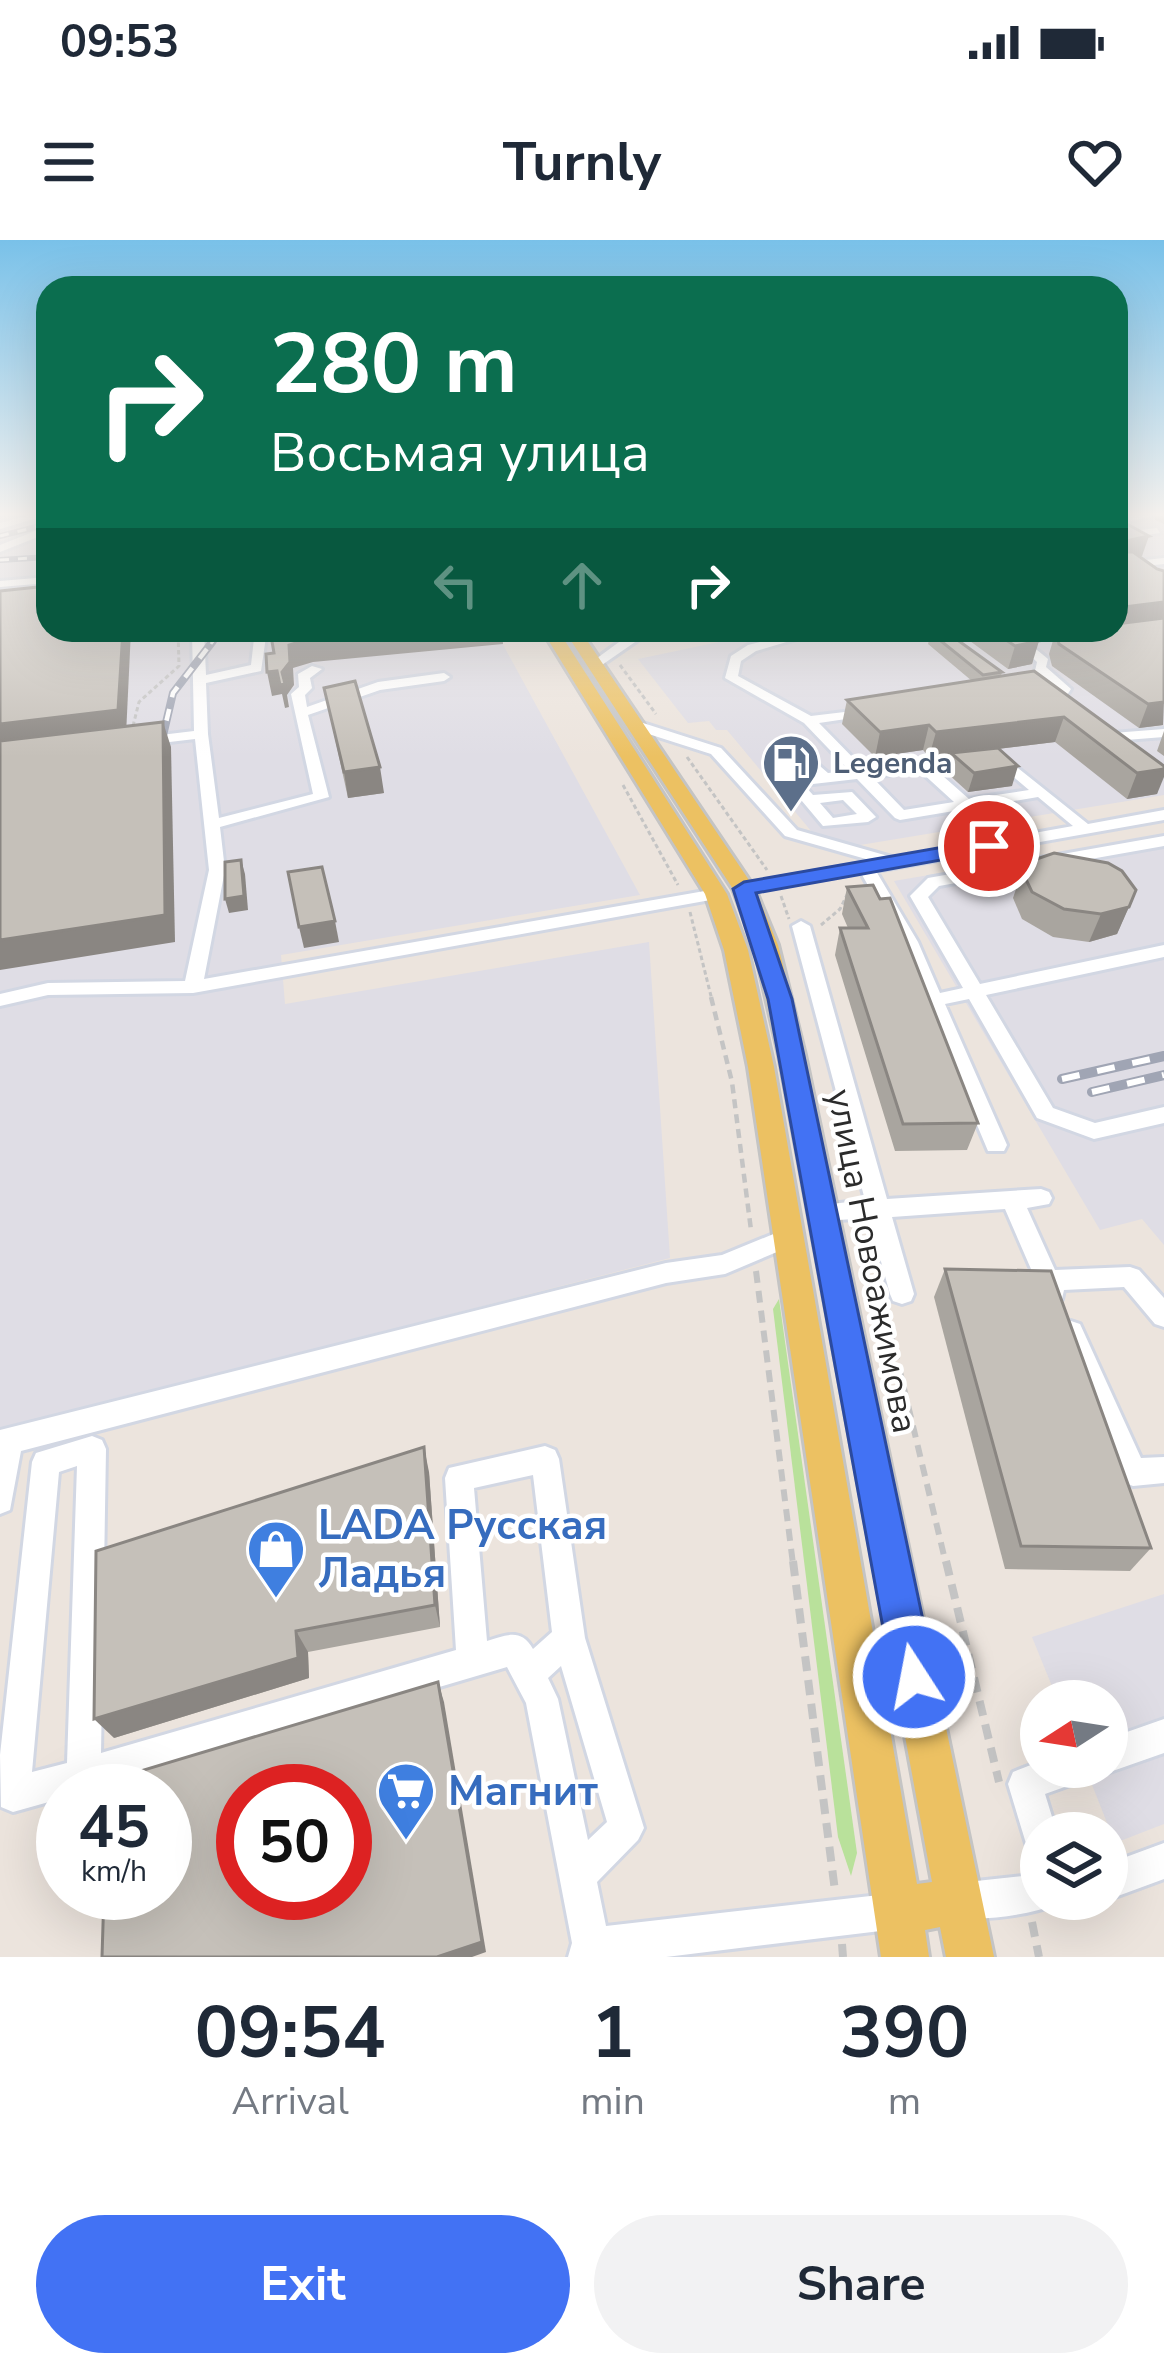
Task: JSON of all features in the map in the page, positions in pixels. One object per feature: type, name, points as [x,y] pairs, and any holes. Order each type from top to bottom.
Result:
[{"type":"main road","name":"улица Новоажимова","points":[[558,642],[730,891],[736,950],[788,1237],[901,1934]]},
{"type":"main road","name":"улица Новоажимова","points":[[580,642],[638,726],[730,891],[780,999],[970,1957]]},
{"type":"main road","points":[[901,1934],[957,1901]]},
{"type":"street","points":[[193,987],[218,870],[201,734],[198,642]]},
{"type":"street","points":[[200,680],[256,668],[259,642]]},
{"type":"street","points":[[595,664],[627,642]]},
{"type":"street","points":[[767,642],[735,659],[731,678],[809,720],[900,815],[1043,792]]},
{"type":"street","points":[[1013,642],[1045,662],[1039,668],[1065,689],[1054,705],[1071,717]]},
{"type":"street","points":[[1030,649],[1052,646]]},
{"type":"street","points":[[212,824],[321,797],[298,694],[306,688],[303,677],[316,669]]},
{"type":"street","points":[[302,713],[364,690],[444,677]]},
{"type":"street","points":[[809,720],[880,710]]},
{"type":"street","points":[[638,726],[716,751],[791,833],[895,863]]},
{"type":"street","points":[[1088,729],[1104,742],[1164,733]]},
{"type":"street","points":[[129,738],[201,734]]},
{"type":"street","points":[[793,782],[998,757],[1084,828]]},
{"type":"street","points":[[806,758],[824,778]]},
{"type":"street","points":[[777,763],[808,800]]},
{"type":"street","points":[[923,766],[965,805]]},
{"type":"street","points":[[0,1000],[48,989],[193,987],[1164,815]]},
{"type":"street","points":[[1164,841],[934,882],[919,896],[1045,1113],[1094,1131],[1164,1115]]},
{"type":"street","points":[[866,868],[909,942],[996,1144]]},
{"type":"street","points":[[802,932],[902,1294]]},
{"type":"street","points":[[934,1000],[1164,951]]},
{"type":"street","points":[[823,1213],[1041,1198]]},
{"type":"street","points":[[1012,1199],[1133,1472],[1164,1470]]},
{"type":"street","points":[[0,1500],[4,1442],[666,1273],[725,1264],[788,1237]]},
{"type":"street","points":[[1048,1280],[1130,1277],[1164,1316]]},
{"type":"street","points":[[92,1449],[84,1775],[13,1796],[46,1462],[92,1449]]},
{"type":"street","points":[[473,1661],[459,1478],[545,1460],[568,1638],[626,1828],[578,1876]]},
{"type":"street","points":[[531,1672],[568,1638]]},
{"type":"street","points":[[122,1764],[515,1649],[542,1699],[578,1876],[588,1952],[901,1934]]},
{"type":"street","points":[[1128,1749],[1164,1736]]},
{"type":"street","points":[[1128,1875],[1164,1862]]},
{"type":"street","points":[[957,1901],[1020,1894]]},
{"type":"path","points":[[129,738],[140,702],[179,666],[178,642]]},
{"type":"path","points":[[802,932],[840,909],[850,888]]},
{"type":"shaded area","points":[[0,596],[36,596],[36,642],[502,642],[640,895],[281,955],[285,1004],[649,942],[670,1258],[0,1430]]},
{"type":"shaded area","points":[[1128,596],[1164,596],[1164,795],[848,847],[816,837],[727,730],[716,730],[709,721],[688,723],[638,659],[719,642],[1128,642]]},
{"type":"shaded area","points":[[1164,835],[1164,1245],[1142,1219],[1100,1230],[894,881]]},
{"type":"shaded area","points":[[1164,1594],[1164,1824],[1128,1838],[1128,1812],[1103,1812],[1093,1788],[1128,1788],[1128,1680],[1049,1680],[1032,1637]]},
{"type":"green space","points":[[779,1299],[857,1853],[851,1876],[838,1837],[773,1309]]},
{"type":"building","points":[[0,596],[36,596],[36,642],[122,642],[118,710],[0,724]]},
{"type":"building","points":[[1128,596],[1164,596],[1164,602],[1128,606]]},
{"type":"building","points":[[1164,618],[1164,702],[1148,704],[1059,644],[1128,642],[1128,622]]},
{"type":"building","points":[[272,642],[299,642],[289,645],[290,662],[282,672],[285,684],[280,685],[277,671],[267,672],[266,654],[274,653]]},
{"type":"building","points":[[942,642],[960,642],[1002,672],[983,675]]},
{"type":"building","points":[[1034,671],[1164,769],[1137,773],[1064,717],[936,732],[929,725],[880,732],[847,700]]},
{"type":"building","points":[[355,681],[380,767],[344,772],[324,688]]},
{"type":"building","points":[[163,722],[165,915],[0,940],[0,741]]},
{"type":"building","points":[[998,748],[1018,766],[974,773],[951,753]]},
{"type":"building","points":[[1054,853],[1108,863],[1122,871],[1136,890],[1129,907],[1101,914],[1064,909],[1032,892],[1022,871],[1028,862]]},
{"type":"building","points":[[241,860],[244,896],[225,899],[225,862]]},
{"type":"building","points":[[322,867],[335,921],[299,927],[288,872]]},
{"type":"building","points":[[873,885],[880,899],[890,898],[978,1123],[903,1124],[840,928],[868,928],[847,887]]},
{"type":"building","points":[[945,1269],[1051,1271],[1151,1548],[1021,1546]]},
{"type":"building","name":"LADA Русская Ладья","points":[[424,1447],[435,1605],[296,1631],[298,1658],[94,1719],[96,1551]]},
{"type":"building","name":"Магнит","points":[[438,1682],[482,1942],[437,1957],[102,1957],[103,1920],[192,1920],[192,1764],[164,1764]]},
{"type":"railway","points":[[161,744],[173,693],[212,642]]},
{"type":"railway","points":[[1062,1079],[1164,1056]]},
{"type":"railway","points":[[1092,1092],[1164,1075]]},
{"type":"place","name":"Legenda","points":[[791,814]]},
{"type":"place","name":"LADA Русская Ладья","points":[[276,1600]]},
{"type":"place","name":"Магнит","points":[[406,1842]]},
{"type":"route","points":[[914,1677],[780,999],[744,889],[989,846]]}]
